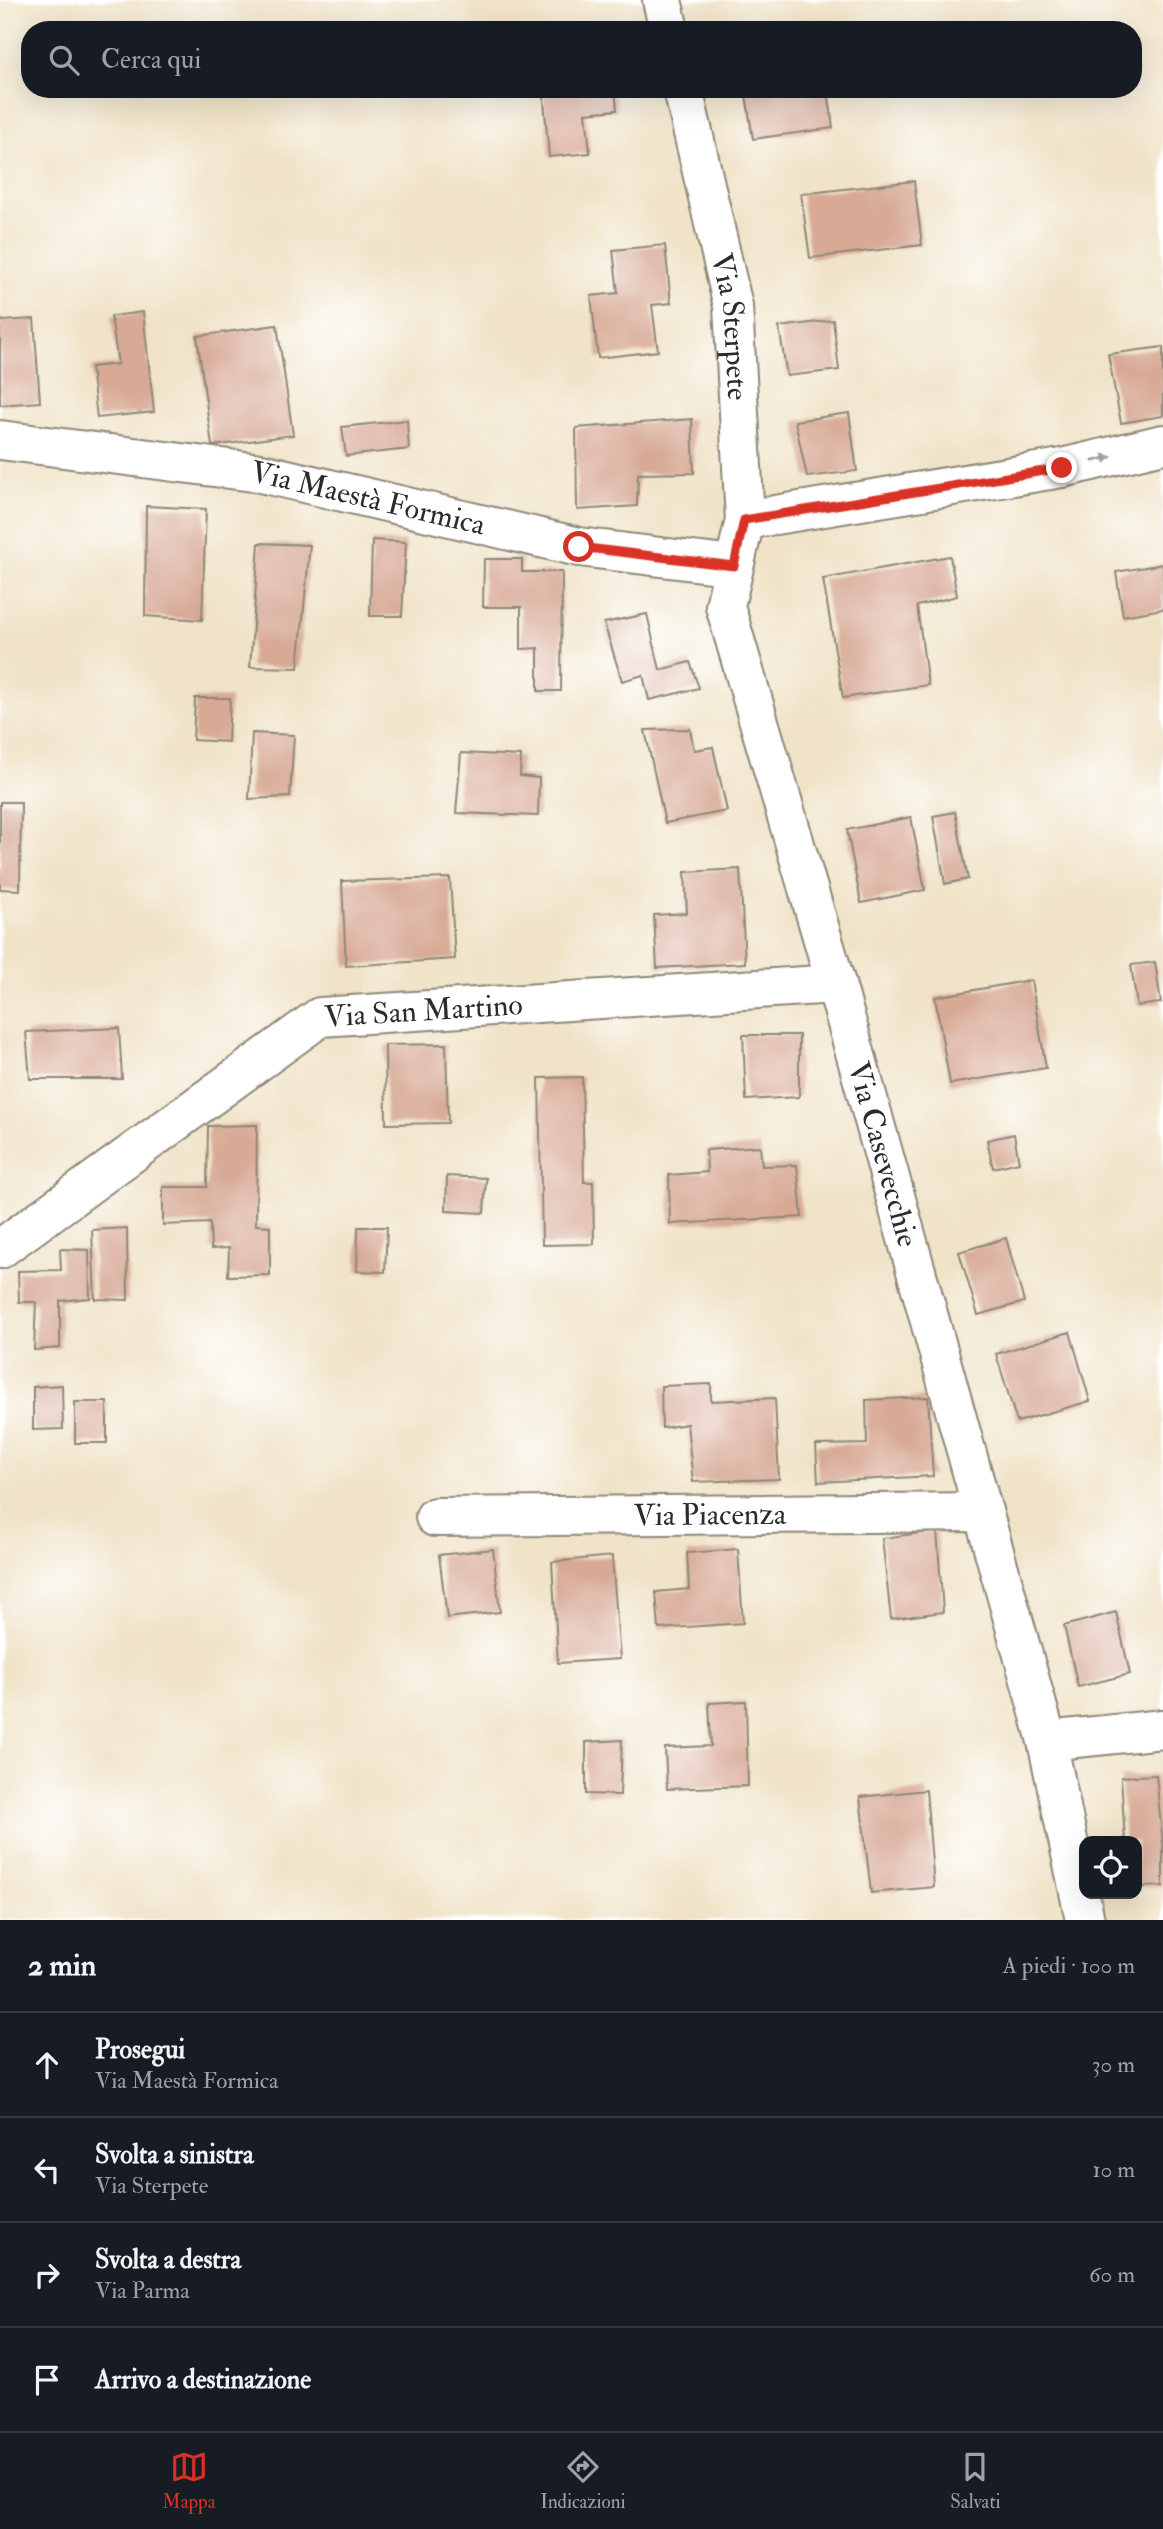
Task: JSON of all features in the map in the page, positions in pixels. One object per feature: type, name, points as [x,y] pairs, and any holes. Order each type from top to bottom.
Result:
[{"type":"street","points":[[662,0],[667,21]]},
{"type":"street","name":"Via Sterpete","points":[[685,98],[733,306],[744,520],[734,566]]},
{"type":"street","name":"Via Maestà Formica","points":[[0,440],[261,473],[579,547],[734,566]]},
{"type":"street","points":[[744,520],[1062,468],[1163,444]]},
{"type":"street","name":"Via Casevecchie","points":[[734,566],[725,606],[836,984],[1047,1741],[1085,1920]]},
{"type":"street","name":"Via San Martino","points":[[0,1249],[320,1017],[836,984]]},
{"type":"street","name":"Via Piacenza","points":[[435,1517],[983,1513]]},
{"type":"street","points":[[1047,1741],[1163,1729]]},
{"type":"building","points":[[544,98],[616,98],[617,110],[586,113],[590,153],[549,157]]},
{"type":"building","points":[[746,98],[829,98],[833,128],[753,139]]},
{"type":"building","points":[[914,181],[922,245],[810,258],[801,194]]},
{"type":"building","points":[[665,245],[671,303],[652,305],[658,351],[598,358],[591,296],[618,293],[613,250]]},
{"type":"building","points":[[143,312],[154,412],[97,418],[91,367],[118,364],[111,316]]},
{"type":"building","points":[[0,317],[2,321],[34,319],[40,402],[0,405]]},
{"type":"building","points":[[833,320],[839,370],[787,376],[779,327]]},
{"type":"building","points":[[277,325],[293,435],[212,446],[197,336]]},
{"type":"building","points":[[1163,347],[1163,416],[1121,423],[1108,354]]},
{"type":"building","points":[[849,413],[857,471],[807,477],[795,421]]},
{"type":"building","points":[[692,419],[694,473],[638,474],[637,506],[577,510],[576,428]]},
{"type":"building","points":[[407,420],[409,449],[346,456],[342,427]]},
{"type":"building","points":[[146,506],[206,509],[202,620],[145,616]]},
{"type":"building","points":[[372,540],[406,542],[402,616],[370,616]]},
{"type":"building","points":[[259,543],[310,545],[298,668],[250,667]]},
{"type":"building","points":[[950,556],[957,596],[917,606],[928,685],[843,698],[823,579]]},
{"type":"building","points":[[484,559],[522,559],[522,572],[562,572],[561,691],[538,691],[538,648],[521,649],[521,607],[483,607]]},
{"type":"building","points":[[1163,564],[1163,609],[1123,616],[1116,572]]},
{"type":"building","points":[[647,614],[660,670],[690,662],[699,688],[649,700],[643,675],[622,681],[604,623]]},
{"type":"building","points":[[195,698],[230,698],[228,742],[193,740]]},
{"type":"building","points":[[690,729],[694,750],[713,747],[727,811],[665,823],[645,730]]},
{"type":"building","points":[[252,733],[294,735],[290,797],[249,799]]},
{"type":"building","points":[[461,753],[521,756],[520,776],[539,778],[538,816],[456,813]]},
{"type":"building","points":[[0,802],[21,802],[20,890],[0,889]]},
{"type":"building","points":[[955,812],[968,879],[945,884],[933,816]]},
{"type":"building","points":[[911,817],[925,890],[861,903],[847,830]]},
{"type":"building","points":[[740,869],[745,963],[657,968],[654,915],[687,913],[685,872]]},
{"type":"building","points":[[450,878],[455,959],[346,966],[342,881]]},
{"type":"building","points":[[1155,962],[1161,1003],[1137,1006],[1131,965]]},
{"type":"building","points":[[1031,980],[1046,1068],[950,1084],[935,997]]},
{"type":"building","points":[[119,1028],[122,1079],[30,1079],[26,1032]]},
{"type":"building","points":[[743,1035],[799,1035],[799,1097],[746,1100]]},
{"type":"building","points":[[446,1044],[448,1123],[386,1124],[385,1045]]},
{"type":"building","points":[[582,1077],[584,1182],[593,1182],[594,1244],[542,1245],[539,1078]]},
{"type":"building","points":[[257,1125],[256,1225],[270,1226],[270,1275],[228,1276],[229,1248],[211,1249],[210,1223],[163,1225],[163,1187],[207,1187],[208,1126]]},
{"type":"building","points":[[1014,1134],[1019,1162],[993,1168],[987,1140]]},
{"type":"building","points":[[760,1146],[762,1166],[797,1165],[802,1217],[670,1224],[669,1175],[707,1172],[706,1150]]},
{"type":"building","points":[[447,1176],[486,1178],[484,1213],[446,1211]]},
{"type":"building","points":[[358,1227],[387,1227],[385,1272],[357,1271]]},
{"type":"building","points":[[127,1228],[128,1300],[95,1299],[92,1230]]},
{"type":"building","points":[[1006,1238],[1024,1302],[978,1315],[959,1252]]},
{"type":"building","points":[[60,1249],[89,1250],[90,1298],[60,1301],[60,1348],[34,1350],[36,1302],[19,1302],[18,1271],[61,1270]]},
{"type":"building","points":[[1070,1332],[1090,1401],[1017,1422],[996,1354]]},
{"type":"building","points":[[711,1384],[711,1401],[775,1398],[779,1479],[693,1482],[687,1424],[662,1428],[661,1386]]},
{"type":"building","points":[[62,1385],[63,1429],[33,1430],[33,1387]]},
{"type":"building","points":[[928,1397],[933,1476],[818,1482],[816,1445],[867,1444],[866,1400]]},
{"type":"building","points":[[75,1402],[107,1402],[107,1443],[75,1443]]},
{"type":"building","points":[[937,1531],[943,1612],[891,1619],[882,1538]]},
{"type":"building","points":[[493,1549],[500,1612],[447,1618],[439,1555]]},
{"type":"building","points":[[738,1549],[743,1623],[659,1629],[656,1592],[689,1589],[687,1553]]},
{"type":"building","points":[[612,1556],[620,1659],[558,1663],[552,1562]]},
{"type":"building","points":[[1116,1612],[1130,1674],[1078,1687],[1064,1626]]},
{"type":"building","points":[[746,1701],[748,1786],[667,1789],[665,1748],[711,1746],[709,1703]]},
{"type":"building","points":[[622,1740],[620,1795],[586,1794],[586,1742]]},
{"type":"building","points":[[1156,1775],[1163,1846],[1163,1886],[1142,1887],[1142,1836],[1125,1836],[1121,1777]]},
{"type":"building","points":[[926,1790],[934,1887],[871,1893],[860,1797]]},
{"type":"route","points":[[579,547],[734,566],[744,520],[1062,468]]}]
